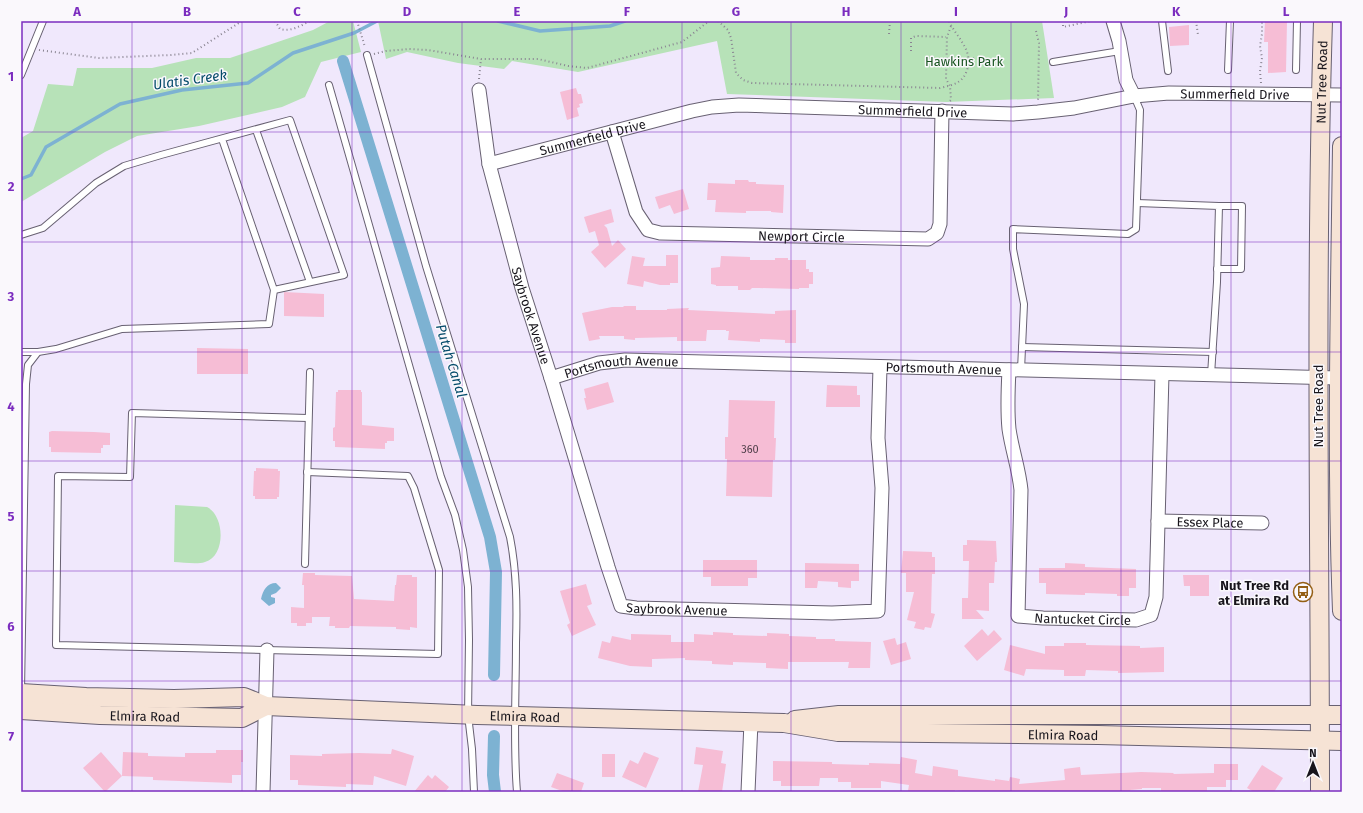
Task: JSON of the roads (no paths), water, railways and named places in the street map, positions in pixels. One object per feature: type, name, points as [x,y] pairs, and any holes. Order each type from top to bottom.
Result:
[{"type":"main road","name":"Nut Tree Road","points":[[1323,21],[1319,378],[1331,530],[1342,611]]},
{"type":"main road","name":"Nut Tree Road","points":[[1320,792],[1320,715],[1340,378],[1342,146]]},
{"type":"main road","name":"Elmira Road","points":[[21,693],[86,697],[174,699],[244,697],[266,706],[468,715],[784,723],[838,732],[1098,735],[1342,741]]},
{"type":"main road","name":"Elmira Road","points":[[21,710],[100,715],[242,718],[266,706]]},
{"type":"main road","name":"Elmira Road","points":[[784,723],[804,718],[839,715],[1342,715]]},
{"type":"street","points":[[1113,21],[1126,80],[1134,96]]},
{"type":"street","name":"Saybrook Avenue","points":[[479,90],[489,164],[522,288],[552,378],[620,606],[636,608],[852,613],[878,611],[882,488],[878,438],[880,367]]},
{"type":"street","name":"Summerfield Drive","points":[[489,164],[712,107],[739,105],[946,106],[1012,114],[1074,108],[1134,96],[1169,93],[1342,95]]},
{"type":"street","name":"Newport Circle","points":[[612,132],[636,212],[648,230],[660,232],[928,239],[937,234],[940,224],[946,106]]},
{"type":"street","name":"Portsmouth Avenue","points":[[552,378],[598,363],[625,360],[1340,378]]},
{"type":"street","name":"Nantucket Circle","points":[[1015,370],[1008,413],[1009,429],[1021,490],[1018,616],[1043,618],[1136,620],[1152,616],[1156,597],[1162,374]]},
{"type":"street","name":"Essex Place","points":[[1158,521],[1262,523]]},
{"type":"street","points":[[263,792],[267,650]]},
{"type":"street","points":[[748,792],[752,722]]},
{"type":"lane","points":[[21,75],[43,21]]},
{"type":"lane","points":[[1162,21],[1168,71]]},
{"type":"lane","points":[[1228,70],[1230,21]]},
{"type":"lane","points":[[1296,70],[1297,21]]},
{"type":"lane","points":[[1054,62],[1120,51]]},
{"type":"lane","points":[[367,55],[426,266],[510,537],[514,558],[517,599],[517,792]]},
{"type":"lane","points":[[329,85],[441,477],[455,515],[463,550],[468,602],[468,715],[472,749],[474,792]]},
{"type":"lane","points":[[1015,370],[1022,347],[1024,304],[1013,249],[1013,229],[1128,234],[1136,229],[1140,110],[1134,96]]},
{"type":"lane","points":[[21,235],[43,228],[96,183],[124,166],[290,120],[344,275],[274,290]]},
{"type":"lane","points":[[256,130],[310,282]]},
{"type":"lane","points":[[21,352],[38,352],[56,348],[122,329],[269,324],[274,290],[222,139]]},
{"type":"lane","points":[[1137,203],[1242,206],[1241,269],[1217,269]]},
{"type":"lane","points":[[1211,375],[1219,206]]},
{"type":"lane","points":[[1022,347],[1213,352]]},
{"type":"lane","points":[[21,693],[26,384],[28,365],[38,352]]},
{"type":"lane","points":[[305,564],[310,372]]},
{"type":"lane","points":[[307,472],[408,476],[414,488],[440,570],[438,654],[56,646],[58,476],[130,477],[132,414],[308,418]]},
{"type":"water","points":[[276,583],[281,588],[276,593],[271,595],[271,597],[275,598],[275,603],[269,606],[261,599],[264,590],[270,584]]},
{"type":"waterway","name":"Ulatis Creek","points":[[21,179],[31,175],[46,147],[120,104],[182,90],[248,83],[293,53],[354,33],[377,21]]},
{"type":"waterway","name":"Ulatis Creek","points":[[498,21],[540,31],[610,26],[625,21]]},
{"type":"waterway","name":"Putah Canal","points":[[343,61],[490,537],[496,572],[494,675]]},
{"type":"waterway","name":"Putah Canal","points":[[494,736],[493,775],[495,792]]},
{"type":"place","name":"Nut Tree Rd at Elmira Rd","points":[[1303,592]]},
{"type":"park label","name":"Hawkins Park","points":[[964,61]]}]
